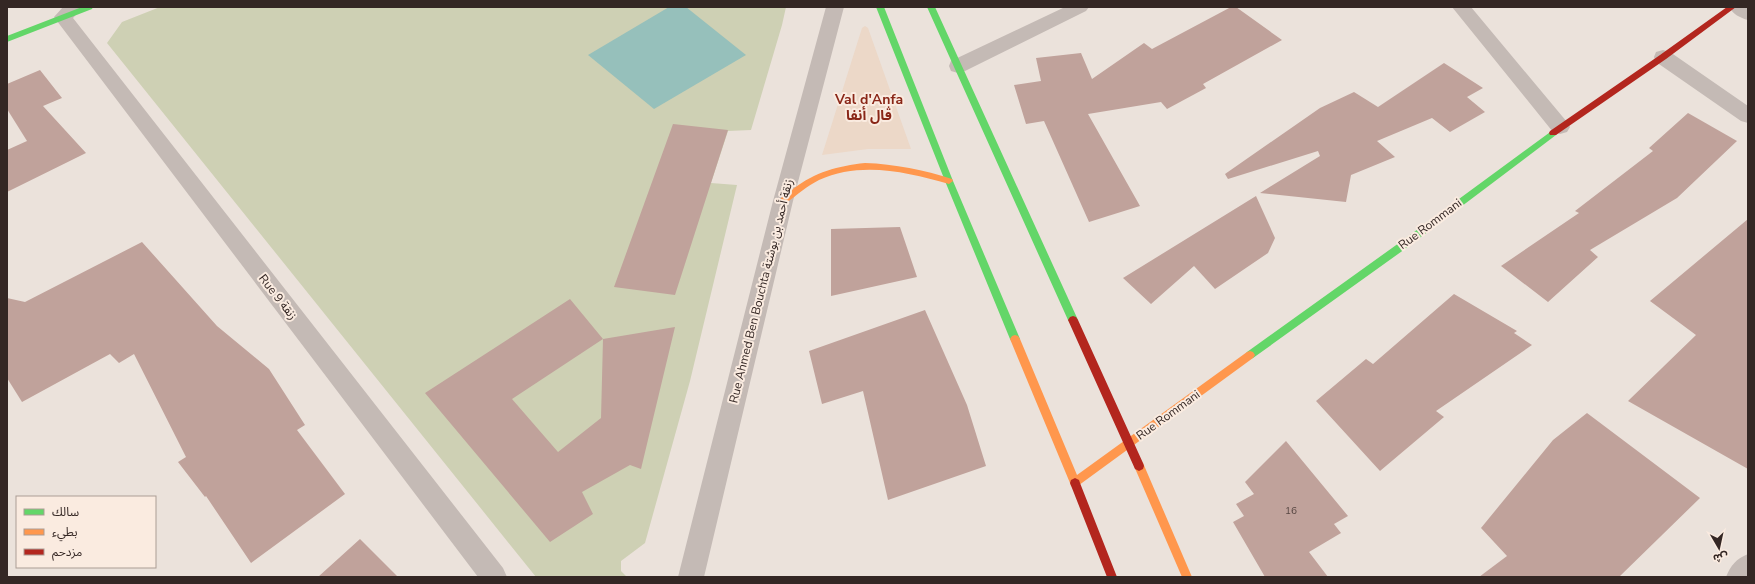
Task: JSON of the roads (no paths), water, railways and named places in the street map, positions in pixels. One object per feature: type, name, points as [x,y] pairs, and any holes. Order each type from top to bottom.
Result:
[{"type":"main road","points":[[7,39],[68,12],[89,7]]},
{"type":"main road","points":[[880,7],[949,181],[1075,482],[1112,577]]},
{"type":"main road","points":[[931,7],[1129,443],[1187,577]]},
{"type":"main road","name":"Rue Rommani","points":[[1075,482],[1402,246],[1560,127],[1663,57],[1732,7]]},
{"type":"main road","points":[[783,201],[802,187],[821,176],[856,167],[892,166],[909,168],[949,181]]},
{"type":"street","name":"Rue Ahmed Ben Bouchta زنقة أحمد بن بوشتة","points":[[691,577],[783,201],[835,7]]},
{"type":"street","points":[[958,66],[1080,7]]},
{"type":"street","points":[[1461,7],[1560,127]]},
{"type":"street","points":[[1738,7],[1748,14]]},
{"type":"street","name":"Rue 9 زنقة","points":[[68,12],[494,577]]},
{"type":"street","points":[[1663,57],[1748,116]]},
{"type":"street","points":[[1738,577],[1748,567]]},
{"type":"water","points":[[669,7],[686,7],[746,55],[654,109],[588,55]]},
{"type":"district","name":"Val d'Anfa ڨال أنفا","points":[[869,108]]}]
